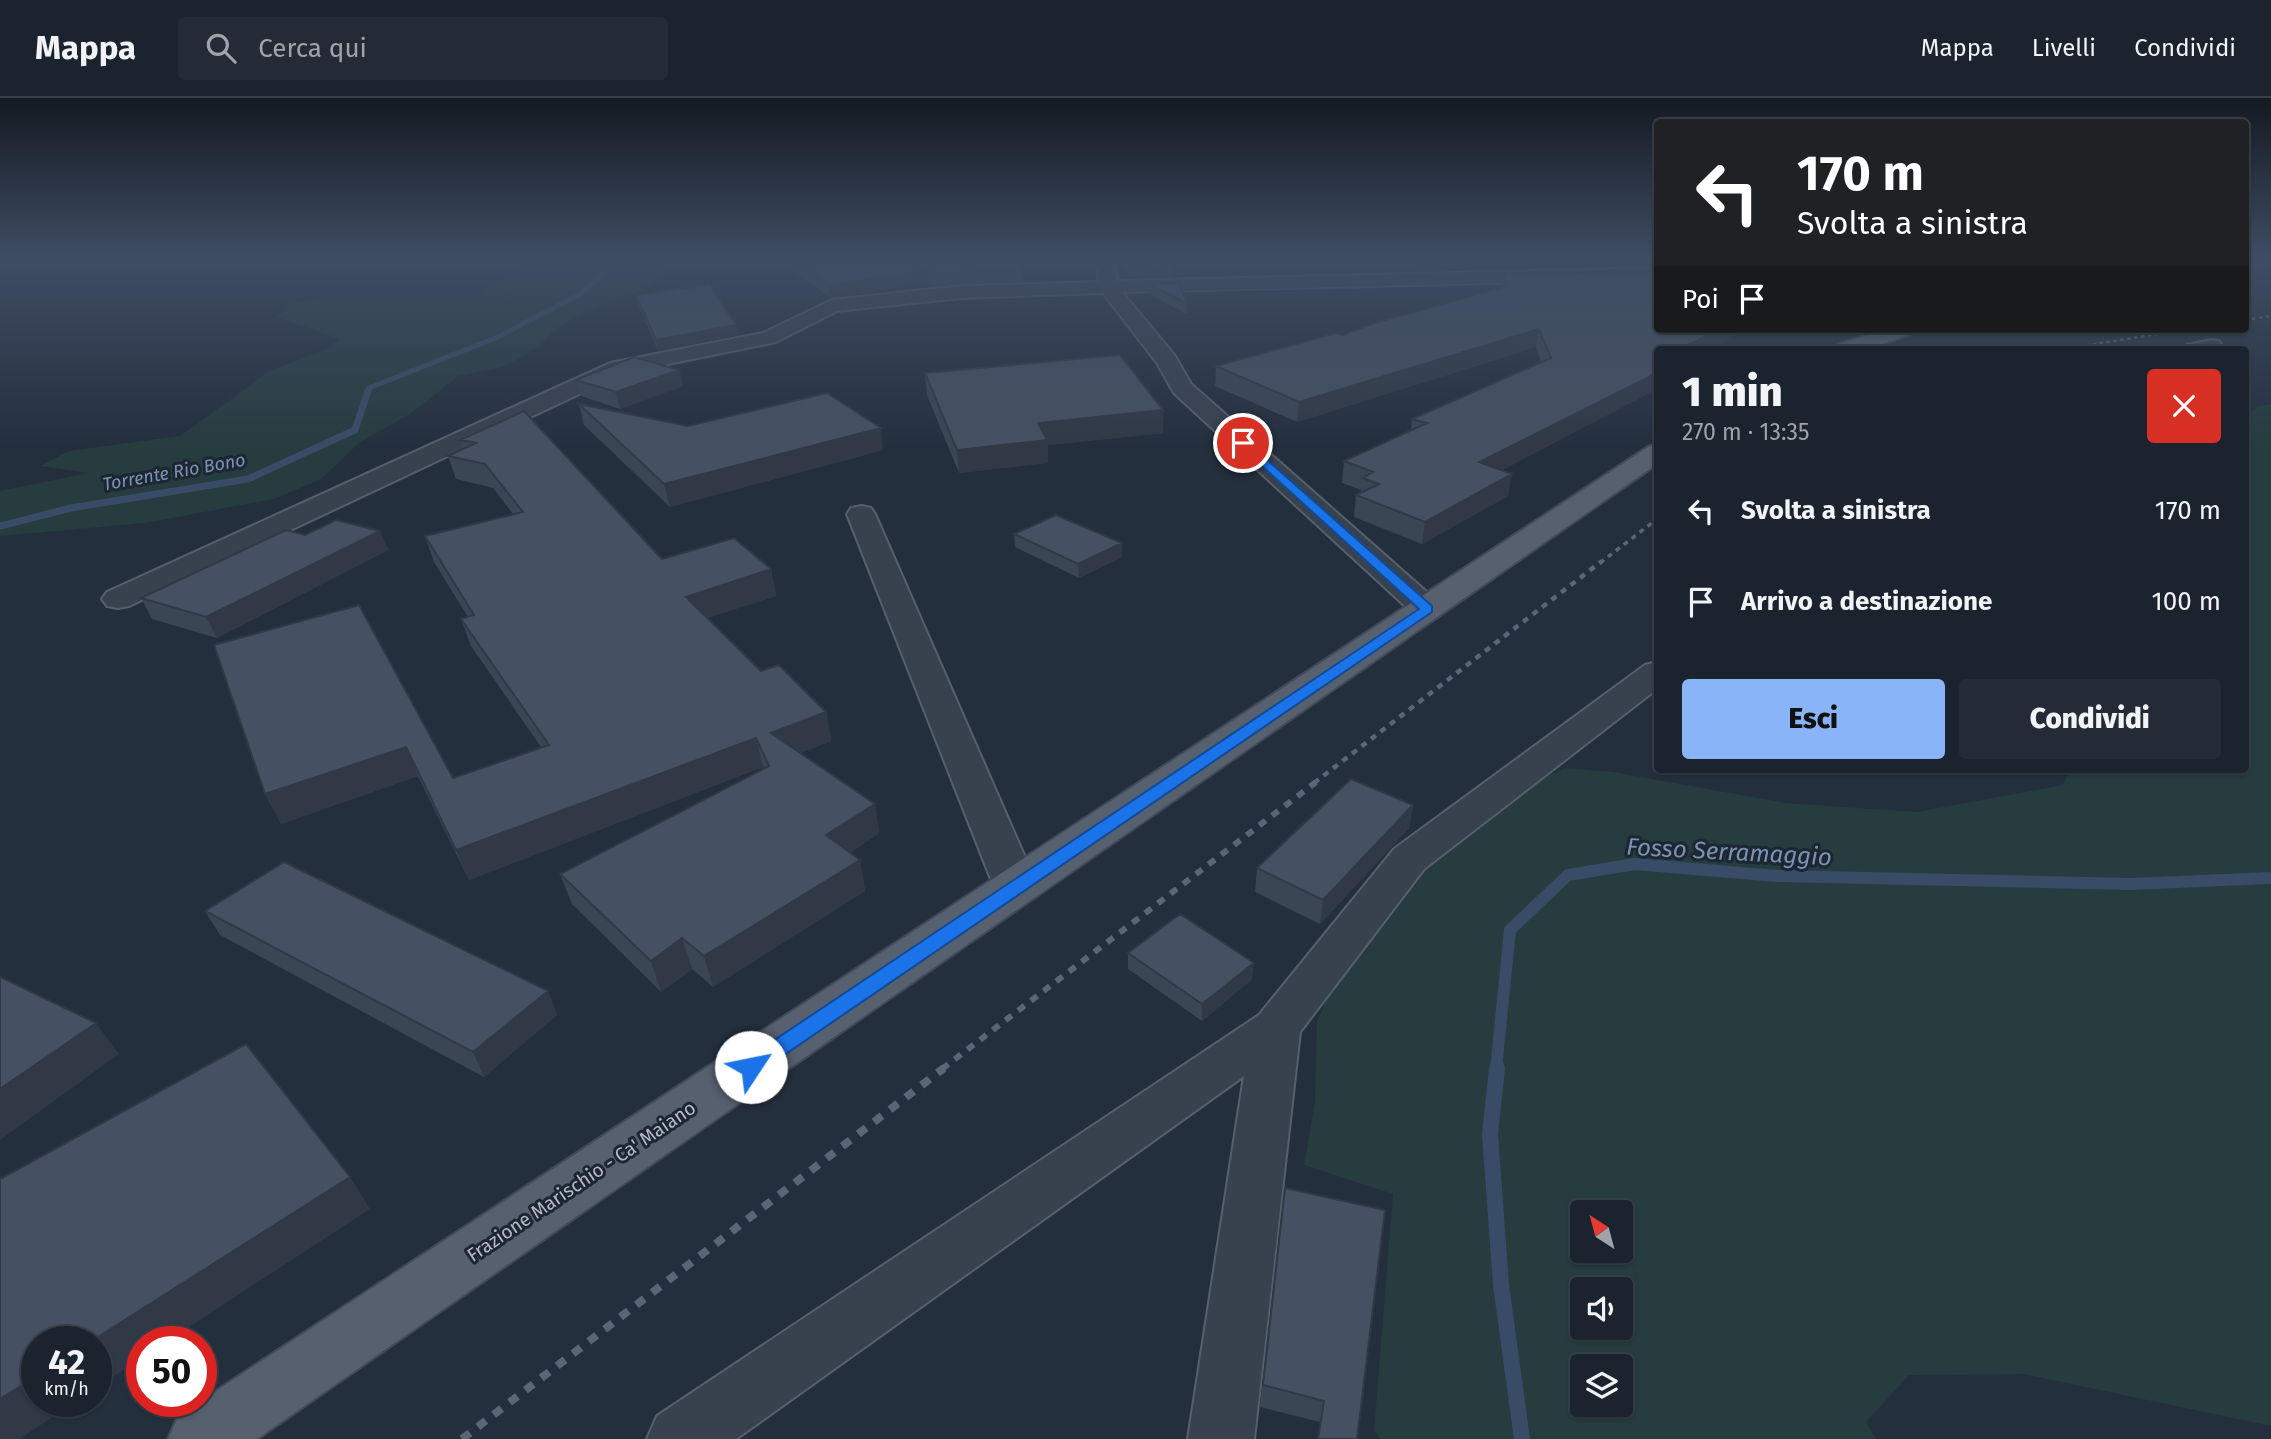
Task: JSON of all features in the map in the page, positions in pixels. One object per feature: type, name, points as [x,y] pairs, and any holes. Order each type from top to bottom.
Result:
[{"type":"main road","points":[[1857,346],[1894,333]]},
{"type":"main road","name":"Frazione Marischio - Ca' Maiano","points":[[201,1439],[1654,454]]},
{"type":"street","points":[[118,599],[618,368],[769,338],[799,323]]},
{"type":"street","points":[[1136,323],[1167,361],[1182,388],[1427,609]]},
{"type":"street","points":[[861,514],[1016,887]]},
{"type":"street","points":[[692,1429],[1276,1028],[1409,859],[1654,673]]},
{"type":"street","points":[[1221,1439],[1276,1028]]},
{"type":"green space","points":[[293,323],[566,323],[553,331],[539,347],[503,367],[458,376],[413,412],[359,443],[321,479],[274,499],[145,523],[0,536],[0,491],[89,473],[40,466],[69,451],[180,436],[271,370],[325,350],[340,339]]},
{"type":"green space","points":[[2271,404],[2271,1426],[2024,1374],[1909,1375],[1866,1422],[1876,1439],[1381,1439],[1374,1430],[1393,1194],[1304,1165],[1315,1102],[1317,1021],[1345,960],[1390,893],[1515,791],[1565,768],[1613,772],[1785,803],[1917,812],[2063,785],[2069,773],[2249,773],[2249,414],[2257,407]]},
{"type":"building","points":[[648,323],[734,323],[736,325],[656,340]]},
{"type":"building","points":[[1375,323],[1654,323],[1654,333],[1711,333],[1687,346],[1654,346],[1654,374],[1479,462],[1512,474],[1425,522],[1356,495],[1379,484],[1363,478],[1373,472],[1344,461],[1427,423],[1412,419],[1551,358],[1539,329],[1299,402],[1216,366],[1336,333],[1343,335]]},
{"type":"building","points":[[1120,355],[1163,410],[1038,423],[1047,440],[957,450],[925,373]]},
{"type":"building","points":[[634,357],[679,370],[616,392],[576,380]]},
{"type":"building","points":[[827,393],[881,428],[664,484],[579,404],[688,426]]},
{"type":"building","points":[[524,411],[662,559],[734,538],[771,569],[686,597],[761,671],[779,665],[826,712],[771,733],[875,804],[826,835],[860,860],[704,956],[682,938],[651,961],[560,874],[769,766],[756,738],[456,850],[406,747],[265,794],[214,645],[359,605],[453,778],[549,745],[461,619],[474,615],[425,536],[523,512],[485,464],[448,456],[476,443],[460,440]]},
{"type":"building","points":[[1056,515],[1122,543],[1078,564],[1014,534]]},
{"type":"building","points":[[336,520],[380,531],[206,617],[141,598],[286,530],[305,535]]},
{"type":"building","points":[[1351,779],[1413,805],[1323,900],[1257,868]]},
{"type":"building","points":[[284,862],[548,991],[473,1052],[205,911]]},
{"type":"building","points":[[1180,914],[1254,963],[1202,1004],[1128,953]]},
{"type":"building","points":[[0,977],[96,1023],[0,1089]]},
{"type":"building","points":[[246,1044],[350,1177],[112,1328],[21,1326],[21,1386],[0,1399],[0,1179]]},
{"type":"building","points":[[1285,1188],[1385,1210],[1357,1439],[1318,1439],[1324,1401],[1263,1385]]},
{"type":"waterway","name":"Torrente Rio Bono","points":[[367,393],[369,388],[498,337],[525,323]]},
{"type":"waterway","name":"Torrente Rio Bono","points":[[0,526],[71,508],[248,479],[355,430],[368,391]]},
{"type":"waterway","name":"Fosso Serramaggio","points":[[1496,1069],[1510,930],[1568,875],[1635,864],[1777,876],[2130,884],[2271,878]]},
{"type":"waterway","name":"Fosso Serramaggio","points":[[1497,1068],[1490,1134],[1501,1285],[1522,1439]]},
{"type":"railway","points":[[2083,346],[2164,333]]},
{"type":"railway","points":[[1600,563],[1654,521]]},
{"type":"railway","points":[[1314,783],[1602,561]]},
{"type":"railway","points":[[942,1069],[1316,782]]},
{"type":"railway","points":[[462,1439],[944,1068]]},
{"type":"route","points":[[751,1067],[1427,609],[1243,443]]}]
